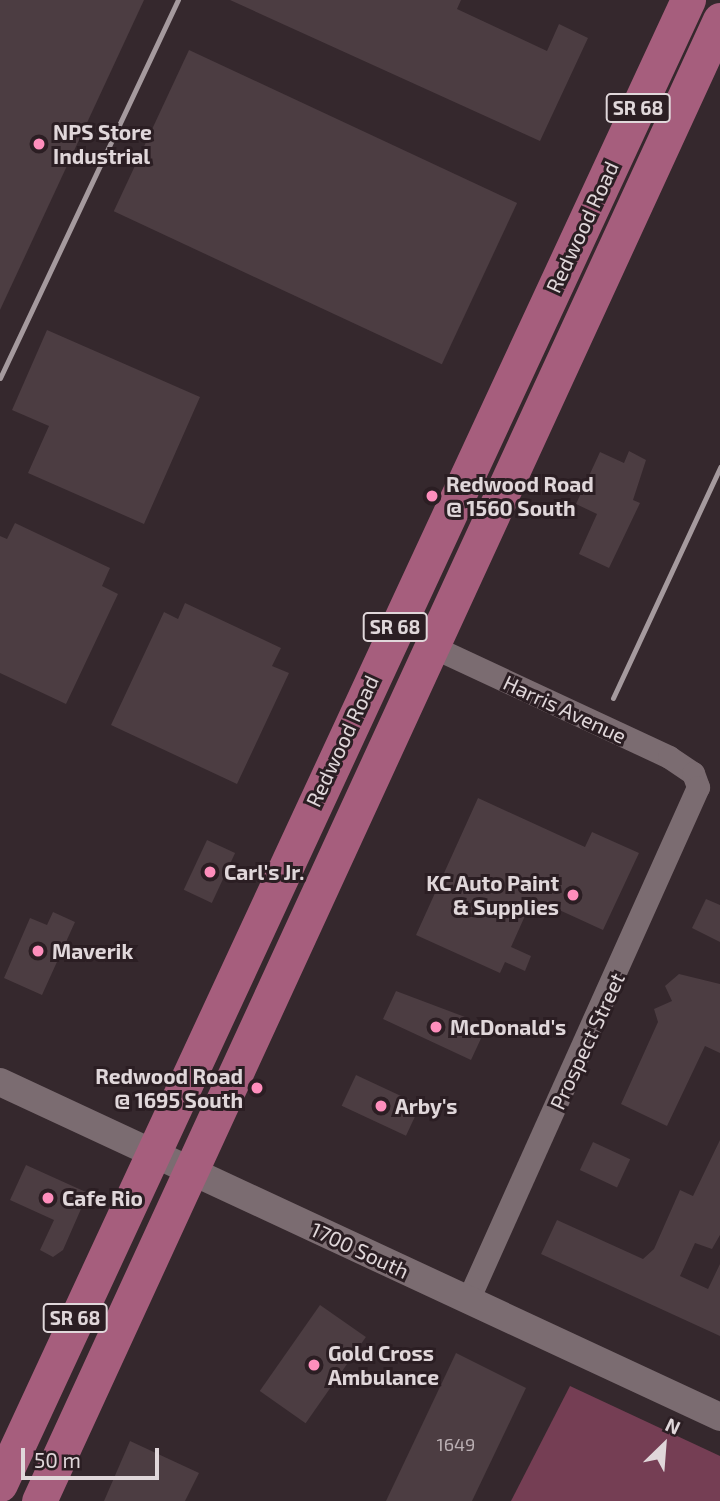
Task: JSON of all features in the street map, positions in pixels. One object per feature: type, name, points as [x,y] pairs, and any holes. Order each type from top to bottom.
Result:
[{"type":"main road","name":"Redwood Road","points":[[0,1484],[688,0]]},
{"type":"main road","name":"Redwood Road","points":[[39,1501],[188,1169],[720,20]]},
{"type":"street","name":"Harris Avenue","points":[[429,645],[669,757],[696,780]]},
{"type":"street","name":"Prospect Street","points":[[468,1300],[692,811],[696,780]]},
{"type":"street","name":"1700 South","points":[[0,1082],[720,1418]]},
{"type":"shaded area","points":[[570,1386],[720,1456],[720,1501],[511,1501]]},
{"type":"building","name":"NPS Store Industrial","points":[[0,0],[144,0],[0,310]]},
{"type":"building","points":[[230,0],[461,0],[457,9],[547,51],[559,24],[588,38],[540,141]]},
{"type":"building","points":[[189,50],[517,203],[442,364],[114,211]]},
{"type":"building","points":[[47,330],[200,397],[144,524],[28,473],[49,426],[12,410]]},
{"type":"building","points":[[629,451],[646,460],[633,500],[640,503],[609,568],[579,554],[597,514],[576,504],[600,452],[624,463]]},
{"type":"building","points":[[15,523],[110,568],[102,586],[118,594],[66,704],[0,673],[0,536],[7,539]]},
{"type":"building","points":[[185,603],[281,648],[272,666],[289,673],[237,784],[111,725],[164,612],[178,619]]},
{"type":"building","name":"KC Auto Paint & Supplies","points":[[478,798],[585,847],[592,832],[639,853],[603,930],[533,898],[511,947],[531,956],[525,971],[505,962],[500,973],[416,935]]},
{"type":"building","name":"Carl's Jr.","points":[[207,840],[235,853],[212,903],[184,890]]},
{"type":"building","points":[[706,899],[720,905],[720,942],[692,928]]},
{"type":"building","name":"Maverik","points":[[53,912],[75,922],[42,995],[4,978],[30,918],[47,925]]},
{"type":"building","points":[[679,974],[720,984],[720,1053],[705,1046],[667,1126],[621,1104],[658,1022],[654,1009],[672,1001],[665,986]]},
{"type":"building","name":"McDonald's","points":[[396,991],[465,1017],[462,1022],[484,1032],[471,1060],[383,1019]]},
{"type":"building","name":"Arby's","points":[[356,1075],[420,1105],[406,1136],[342,1106]]},
{"type":"building","points":[[720,1140],[720,1235],[712,1249],[695,1243],[680,1276],[708,1289],[720,1264],[720,1336],[541,1254],[557,1220],[643,1259],[654,1249],[680,1190],[693,1196]]},
{"type":"building","points":[[593,1142],[630,1159],[617,1187],[580,1170]]},
{"type":"building","points":[[26,1165],[88,1193],[63,1250],[53,1257],[40,1250],[54,1220],[10,1200]]},
{"type":"building","name":"Gold Cross Ambulance","points":[[320,1305],[366,1337],[306,1423],[260,1391]]},
{"type":"building","points":[[456,1353],[526,1388],[472,1501],[386,1501]]},
{"type":"building","points":[[130,1441],[199,1473],[185,1501],[104,1501]]},
{"type":"railway","points":[[0,378],[178,0]]},
{"type":"railway","points":[[613,698],[720,467]]},
{"type":"place","name":"NPS Store Industrial","points":[[39,144]]},
{"type":"place","name":"Redwood Road @ 1560 South","points":[[432,496]]},
{"type":"place","name":"Carl's Jr.","points":[[210,872]]},
{"type":"place","name":"KC Auto Paint & Supplies","points":[[573,895]]},
{"type":"place","name":"Maverik","points":[[38,951]]},
{"type":"place","name":"McDonald's","points":[[436,1027]]},
{"type":"place","name":"Redwood Road @ 1695 South","points":[[257,1088]]},
{"type":"place","name":"Arby's","points":[[381,1106]]},
{"type":"place","name":"Cafe Rio","points":[[48,1198]]},
{"type":"place","name":"Gold Cross Ambulance","points":[[314,1365]]}]
